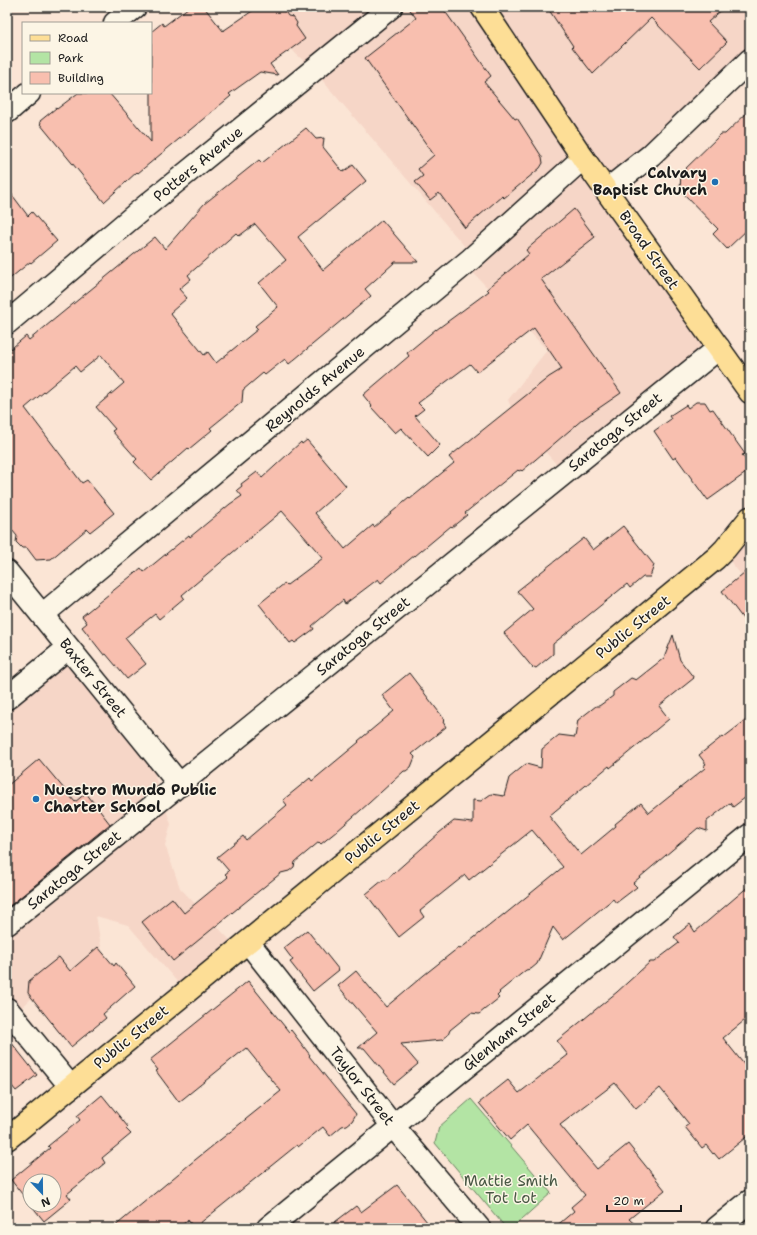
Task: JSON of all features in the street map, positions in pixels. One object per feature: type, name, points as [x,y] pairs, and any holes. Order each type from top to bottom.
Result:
[{"type":"main road","name":"Broad Street","points":[[482,7],[583,158],[750,392]]},
{"type":"main road","name":"Public Street","points":[[7,1139],[716,558],[726,549],[750,518]]},
{"type":"street","points":[[116,22],[135,7]]},
{"type":"street","name":"Potters Avenue","points":[[7,323],[141,210],[391,7]]},
{"type":"street","points":[[606,190],[651,155],[750,60]]},
{"type":"street","points":[[7,112],[28,94]]},
{"type":"street","name":"Reynolds Avenue","points":[[42,615],[471,259],[583,158]]},
{"type":"street","name":"Saratoga Street","points":[[7,924],[719,348]]},
{"type":"street","name":"Baxter Street","points":[[7,572],[180,785]]},
{"type":"street","points":[[7,698],[68,648]]},
{"type":"street","name":"Glenham Street","points":[[268,1228],[750,835]]},
{"type":"street","name":"Taylor Street","points":[[248,942],[393,1126],[479,1228]]},
{"type":"street","points":[[7,1009],[71,1087]]},
{"type":"street","points":[[717,1228],[750,1201]]},
{"type":"shaded area","points":[[256,7],[750,7],[750,58],[622,191],[715,325],[721,339],[557,465],[526,430],[519,426],[508,400],[547,350],[460,259],[466,248],[310,66],[296,54]]},
{"type":"shaded area","points":[[750,515],[750,585],[717,546]]},
{"type":"shaded area","points":[[61,645],[156,762],[155,777],[171,824],[165,845],[180,888],[230,940],[229,944],[180,985],[128,925],[96,916],[102,952],[55,978],[15,1013],[7,1009],[7,688]]},
{"type":"green space","name":"Mattie Smith Tot Lot","points":[[471,1099],[551,1193],[512,1228],[506,1228],[435,1143],[439,1127]]},
{"type":"building","points":[[189,7],[204,7],[223,31],[258,7],[282,7],[288,16],[293,17],[297,23],[296,26],[305,39],[270,64],[278,75],[260,72],[229,94],[231,96],[138,173],[137,172],[104,202],[40,124],[40,121],[77,94],[110,94],[151,142],[152,31],[162,23],[164,26]]},
{"type":"building","points":[[408,7],[442,7],[491,76],[484,82],[515,119],[517,118],[542,157],[543,163],[540,168],[504,198],[502,196],[465,228],[439,193],[430,200],[415,182],[423,176],[418,169],[434,155],[365,58],[416,18]]},
{"type":"building","points":[[547,7],[725,7],[708,22],[727,42],[700,68],[651,18],[593,74],[572,47],[573,46]]},
{"type":"building","name":"Calvary Baptist Church","points":[[750,110],[750,227],[727,249],[713,234],[718,229],[680,190],[681,173],[721,134],[725,134]]},
{"type":"building","points":[[306,128],[316,139],[324,138],[323,147],[343,172],[353,165],[366,181],[298,237],[323,270],[382,220],[418,262],[395,262],[365,289],[371,296],[289,364],[285,359],[265,375],[263,373],[243,390],[242,402],[210,428],[212,430],[189,449],[188,448],[151,480],[134,462],[137,459],[112,431],[115,429],[96,407],[124,383],[101,355],[80,372],[75,366],[25,408],[82,483],[87,480],[114,513],[90,532],[87,529],[51,559],[36,560],[27,548],[22,548],[16,542],[17,536],[7,524],[7,352],[26,336],[29,340],[155,237],[165,249],[204,204],[259,160],[262,163]],"holes":[[[255,224],[286,260],[259,283],[278,307],[255,326],[258,329],[216,363],[208,352],[204,355],[170,313],[187,298],[179,289],[191,279],[188,275],[236,233],[239,236]]]},
{"type":"building","points":[[7,188],[28,216],[32,212],[57,241],[7,281]]},
{"type":"building","points":[[574,209],[595,237],[541,279],[621,393],[583,419],[522,471],[518,470],[465,513],[467,515],[452,527],[451,526],[381,583],[378,579],[345,604],[343,600],[312,626],[314,629],[295,643],[293,641],[290,643],[259,604],[285,583],[287,585],[323,558],[282,511],[182,595],[184,598],[159,619],[155,614],[125,638],[146,664],[127,679],[106,654],[104,655],[82,627],[87,623],[82,616],[141,568],[144,572],[189,535],[190,537],[242,496],[237,490],[242,486],[241,484],[257,472],[262,478],[301,442],[302,444],[307,440],[346,486],[315,513],[345,549],[373,525],[374,527],[454,463],[449,457],[549,377],[562,369],[534,328],[477,372],[470,364],[418,403],[424,409],[415,416],[440,445],[428,457],[401,428],[395,433],[371,407],[372,406],[363,395],[409,356],[407,353],[436,329],[489,291],[487,289],[529,254],[526,250]]},
{"type":"building","points":[[696,402],[705,402],[710,410],[713,409],[745,454],[742,455],[750,465],[750,470],[708,500],[676,457],[673,459],[654,431],[671,419],[669,416],[686,405],[688,408]]},
{"type":"building","points":[[623,526],[654,565],[650,577],[643,577],[630,588],[627,584],[553,644],[553,654],[536,668],[533,668],[504,633],[533,609],[517,591],[584,538],[593,550]]},
{"type":"building","points":[[750,568],[750,628],[722,591]]},
{"type":"building","points":[[673,635],[680,660],[694,678],[659,706],[669,719],[549,816],[581,855],[641,803],[649,813],[705,768],[703,766],[706,764],[699,755],[750,717],[750,794],[733,807],[730,803],[707,821],[707,831],[698,828],[633,883],[637,887],[616,903],[613,899],[563,940],[553,927],[537,964],[531,969],[526,970],[499,992],[500,993],[497,996],[499,998],[479,1014],[471,1013],[450,1030],[448,1035],[442,1040],[401,1044],[418,1064],[394,1084],[364,1048],[358,1048],[377,1032],[338,986],[356,971],[386,1007],[458,948],[460,949],[563,867],[532,830],[469,880],[465,875],[420,911],[424,917],[399,937],[366,894],[383,880],[386,880],[454,821],[473,823],[473,800],[481,801],[491,794],[504,796],[509,778],[526,764],[541,768],[542,749],[559,735],[575,737],[578,720],[596,706],[599,706],[613,696],[613,692],[631,678],[636,680],[664,658]]},
{"type":"building","points":[[409,673],[445,720],[443,722],[446,727],[412,754],[415,757],[411,767],[404,771],[337,831],[321,844],[319,842],[295,862],[294,867],[289,871],[281,873],[173,961],[142,922],[172,898],[184,913],[228,877],[225,874],[229,871],[217,857],[243,836],[246,840],[287,805],[283,800],[310,778],[312,781],[394,711],[382,695]]},
{"type":"building","points":[[39,759],[75,802],[86,793],[110,824],[7,908],[7,786]]},
{"type":"building","points":[[750,885],[750,1016],[723,1038],[750,1072],[750,1134],[719,1159],[706,1145],[702,1148],[685,1127],[689,1124],[660,1088],[636,1109],[615,1083],[560,1125],[597,1169],[628,1144],[665,1190],[629,1219],[639,1228],[554,1228],[574,1211],[571,1207],[585,1195],[527,1125],[510,1140],[479,1103],[508,1080],[519,1093],[568,1055],[557,1041],[617,992],[650,962],[654,962],[679,943],[674,937],[690,924],[695,932]]},
{"type":"building","points":[[307,930],[339,970],[313,991],[290,962],[293,960],[284,948]]},
{"type":"building","points":[[98,947],[114,966],[116,963],[135,986],[103,1014],[106,1018],[71,1047],[28,993],[29,981],[59,957],[70,971]]},
{"type":"building","points":[[248,981],[289,1032],[291,1030],[310,1055],[309,1056],[356,1114],[352,1121],[347,1125],[342,1126],[330,1136],[323,1127],[298,1147],[297,1145],[194,1228],[188,1220],[178,1228],[113,1228],[281,1091],[246,1048],[179,1102],[156,1071],[158,1070],[150,1060]]},
{"type":"building","points":[[7,1037],[37,1075],[16,1091],[7,1080]]},
{"type":"building","points":[[102,1095],[128,1127],[126,1129],[131,1134],[102,1158],[105,1163],[67,1194],[71,1199],[62,1206],[62,1173],[22,1173],[22,1194],[11,1180],[50,1148],[48,1146],[80,1120],[77,1116]]},
{"type":"building","points":[[397,1185],[432,1228],[327,1228],[356,1206],[361,1212]]},
{"type":"building","points":[[38,1213],[54,1213],[44,1221]]},
{"type":"place","name":"Calvary Baptist Church","points":[[715,182]]},
{"type":"place","name":"Nuestro Mundo Public Charter School","points":[[36,799]]}]
